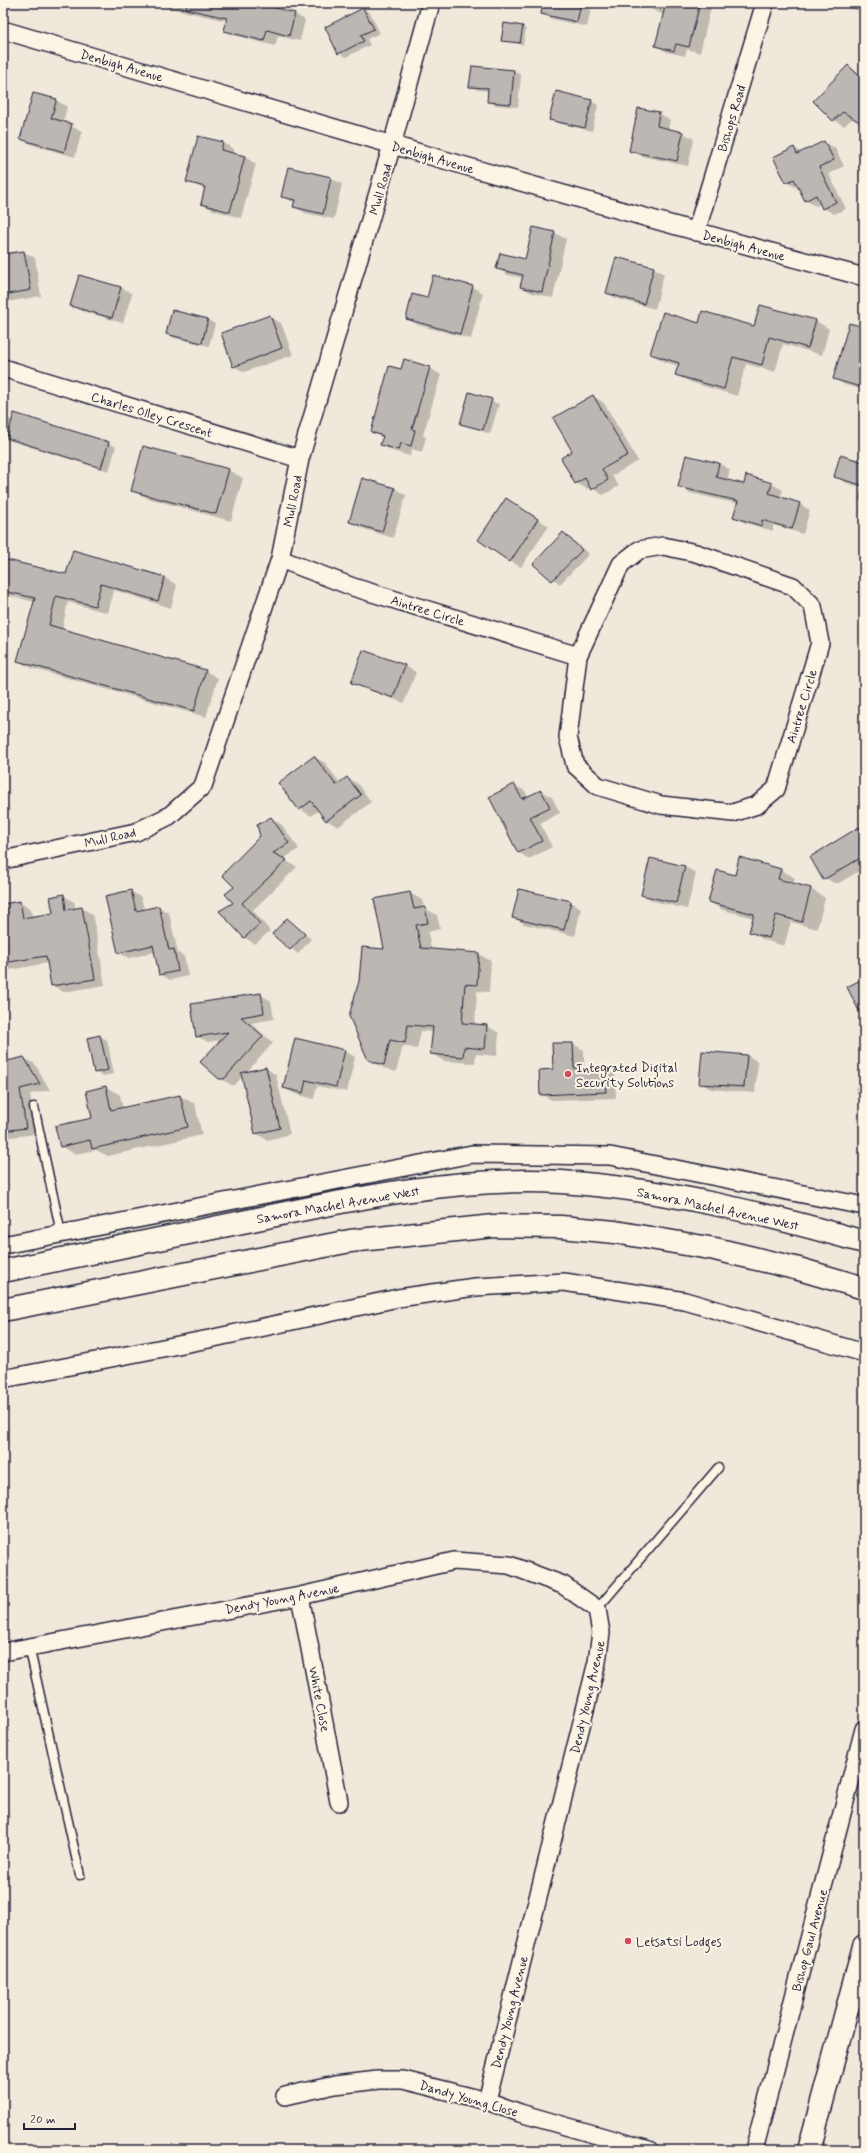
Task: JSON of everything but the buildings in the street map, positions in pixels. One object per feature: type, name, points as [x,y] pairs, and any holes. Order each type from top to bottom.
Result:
[{"type":"main road","name":"Samora Machel Avenue West","points":[[3,1271],[398,1191],[516,1182],[561,1182],[672,1196],[744,1211],[864,1242]]},
{"type":"main road","points":[[3,1310],[350,1241],[494,1226],[561,1227],[615,1232],[715,1249],[800,1269],[864,1288]]},
{"type":"main road","points":[[809,2150],[864,1946]]},
{"type":"street","name":"Mull Road","points":[[3,860],[136,832],[169,816],[203,786],[280,559],[300,459],[392,145],[431,3]]},
{"type":"street","name":"Bishops Road","points":[[696,232],[765,3]]},
{"type":"street","name":"Denbigh Avenue","points":[[3,30],[392,145],[696,232],[864,277]]},
{"type":"street","name":"Charles Olley Crescent","points":[[3,368],[300,459]]},
{"type":"street","name":"Aintree Circle","points":[[663,546],[696,553],[793,586],[813,606],[820,643],[776,789],[756,805],[733,813],[661,805],[598,786],[575,765],[568,737],[578,656],[621,564],[639,550],[663,546]]},
{"type":"street","name":"Aintree Circle","points":[[280,559],[353,587],[578,656]]},
{"type":"street","name":"Samora Machel Avenue West","points":[[3,1245],[472,1154],[610,1156],[864,1206]]},
{"type":"street","points":[[3,1378],[209,1339],[398,1298],[475,1287],[564,1282],[685,1301],[862,1351]]},
{"type":"street","name":"Dendy Young Avenue","points":[[3,1652],[300,1596],[454,1561],[509,1565],[563,1585],[597,1609],[601,1633],[597,1662],[487,2101]]},
{"type":"street","name":"White Close","points":[[300,1596],[339,1802]]},
{"type":"street","name":"Bishop Gaul Avenue","points":[[754,2150],[864,1729]]},
{"type":"street","name":"Dandy Young Close","points":[[285,2096],[335,2085],[378,2080],[403,2080],[487,2101],[520,2113],[649,2150]]},
{"type":"lane","points":[[34,1107],[61,1233]]},
{"type":"lane","points":[[597,1609],[718,1468]]},
{"type":"lane","points":[[29,1646],[80,1875]]},
{"type":"place","name":"Integrated Digital Security Solutions","points":[[568,1074]]},
{"type":"place","name":"Letsatsi Lodges","points":[[628,1941]]}]
